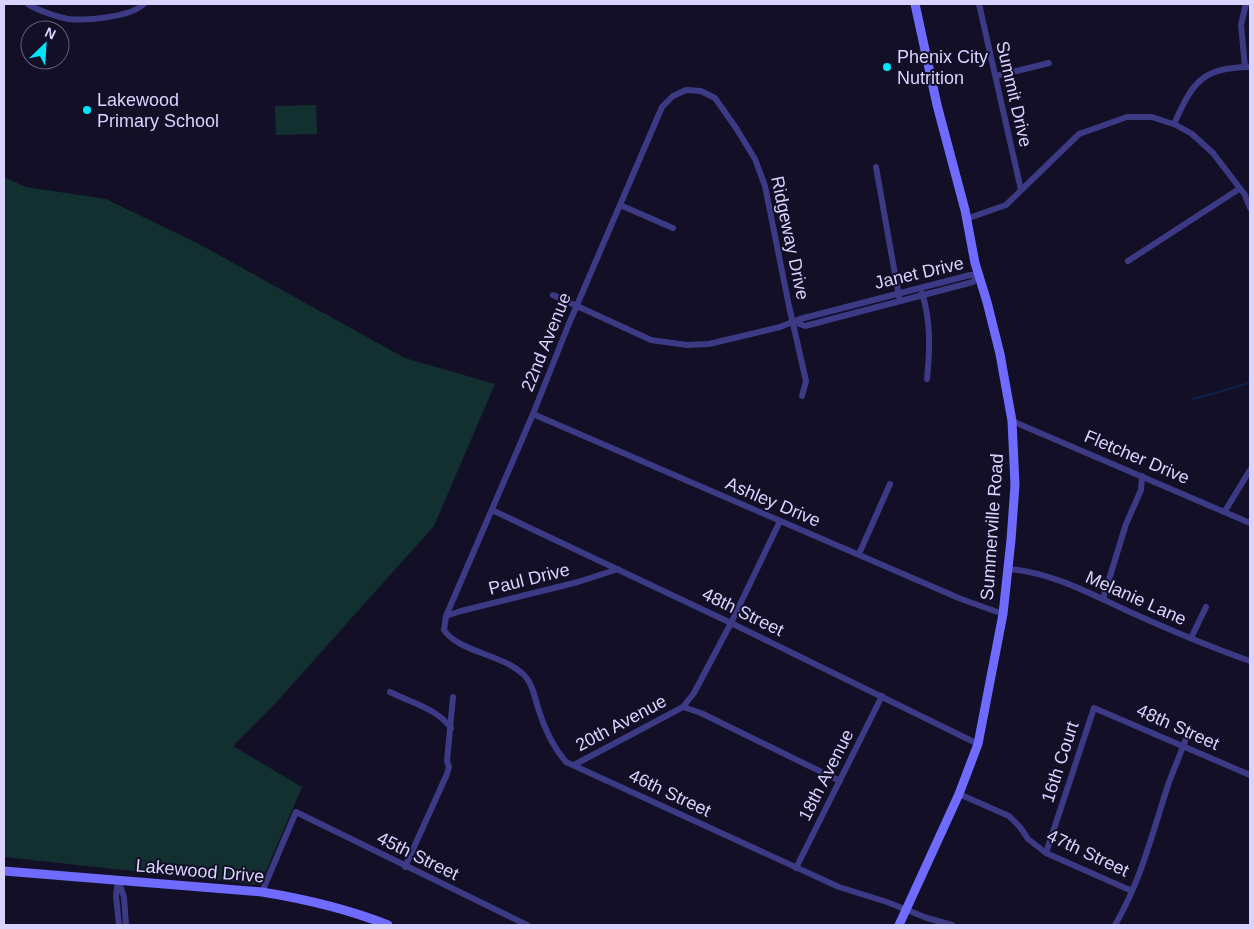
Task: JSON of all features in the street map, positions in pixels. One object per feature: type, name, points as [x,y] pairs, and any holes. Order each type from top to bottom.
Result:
[{"type":"main road","name":"Summerville Road","points":[[899,925],[958,794],[978,744],[1002,614],[1015,485],[1012,420],[1000,354],[975,263],[915,4]]},
{"type":"main road","name":"Lakewood Drive","points":[[4,871],[262,892],[304,899],[388,925]]},
{"type":"street","points":[[28,4],[65,18],[78,20],[126,13],[140,8],[144,4]]},
{"type":"street","name":"Summit Drive","points":[[979,4],[1021,190]]},
{"type":"street","points":[[1174,124],[1190,91],[1204,78],[1217,70],[1232,67],[1248,67],[1241,25],[1246,4]]},
{"type":"street","points":[[996,76],[1049,63]]},
{"type":"street","name":"22nd Avenue","points":[[446,616],[662,107],[672,96],[686,90]]},
{"type":"street","name":"Ridgeway Drive","points":[[686,90],[701,91],[714,98],[736,128],[761,172],[806,381],[802,396]]},
{"type":"street","points":[[966,219],[1006,206],[1079,134],[1127,117],[1152,117],[1174,124],[1192,134],[1213,153],[1239,189],[1245,194],[1250,208]]},
{"type":"street","points":[[876,167],[900,301]]},
{"type":"street","points":[[1128,261],[1239,189]]},
{"type":"street","points":[[620,205],[673,228]]},
{"type":"street","name":"Janet Drive","points":[[553,296],[651,340],[687,345],[709,344],[780,327],[792,321],[921,287],[970,275],[979,275]]},
{"type":"street","name":"Janet Drive","points":[[792,321],[804,326],[973,282],[979,275]]},
{"type":"street","points":[[921,287],[927,306],[930,343],[928,379]]},
{"type":"street","name":"Ashley Drive","points":[[533,414],[961,599],[1002,614]]},
{"type":"street","name":"Fletcher Drive","points":[[1012,420],[1250,523]]},
{"type":"street","points":[[1224,512],[1250,470]]},
{"type":"street","points":[[1104,599],[1126,524],[1141,490],[1142,476]]},
{"type":"street","points":[[859,554],[890,484]]},
{"type":"street","name":"48th Street","points":[[492,510],[731,623],[978,744]]},
{"type":"street","name":"20th Avenue","points":[[574,765],[683,707],[694,693],[731,623],[780,521]]},
{"type":"street","name":"Paul Drive","points":[[446,616],[578,582],[618,569]]},
{"type":"street","name":"Melanie Lane","points":[[1008,569],[1056,579],[1250,662]]},
{"type":"street","points":[[1191,638],[1206,607]]},
{"type":"street","name":"46th Street","points":[[446,616],[444,630],[449,637],[456,642],[516,668],[526,677],[533,690],[544,724],[556,751],[566,762],[839,887],[926,918],[952,925]]},
{"type":"street","points":[[390,692],[428,708],[443,717],[451,728]]},
{"type":"street","name":"18th Avenue","points":[[796,868],[882,696]]},
{"type":"street","points":[[406,867],[448,774],[449,767],[447,761],[453,697]]},
{"type":"street","points":[[683,707],[701,713],[840,781]]},
{"type":"street","name":"48th Street","points":[[1094,708],[1250,775]]},
{"type":"street","name":"16th Court","points":[[1046,853],[1094,708]]},
{"type":"street","points":[[1115,925],[1143,864],[1187,736]]},
{"type":"street","name":"47th Street","points":[[958,794],[1009,816],[1020,827],[1028,840],[1046,853],[1132,891]]},
{"type":"street","name":"45th Street","points":[[262,892],[296,812],[527,925]]},
{"type":"street","points":[[118,880],[116,896],[119,925]]},
{"type":"street","points":[[118,880],[124,897],[126,925]]},
{"type":"green space","points":[[316,105],[317,134],[276,135],[275,106]]},
{"type":"green space","points":[[4,177],[26,187],[106,199],[197,243],[405,358],[495,384],[434,526],[273,706],[233,746],[302,787],[260,885],[4,857]]},
{"type":"waterway","points":[[1193,399],[1250,383]]},
{"type":"place","name":"Phenix City Nutrition","points":[[887,67]]},
{"type":"place","name":"Lakewood Primary School","points":[[87,110]]}]
